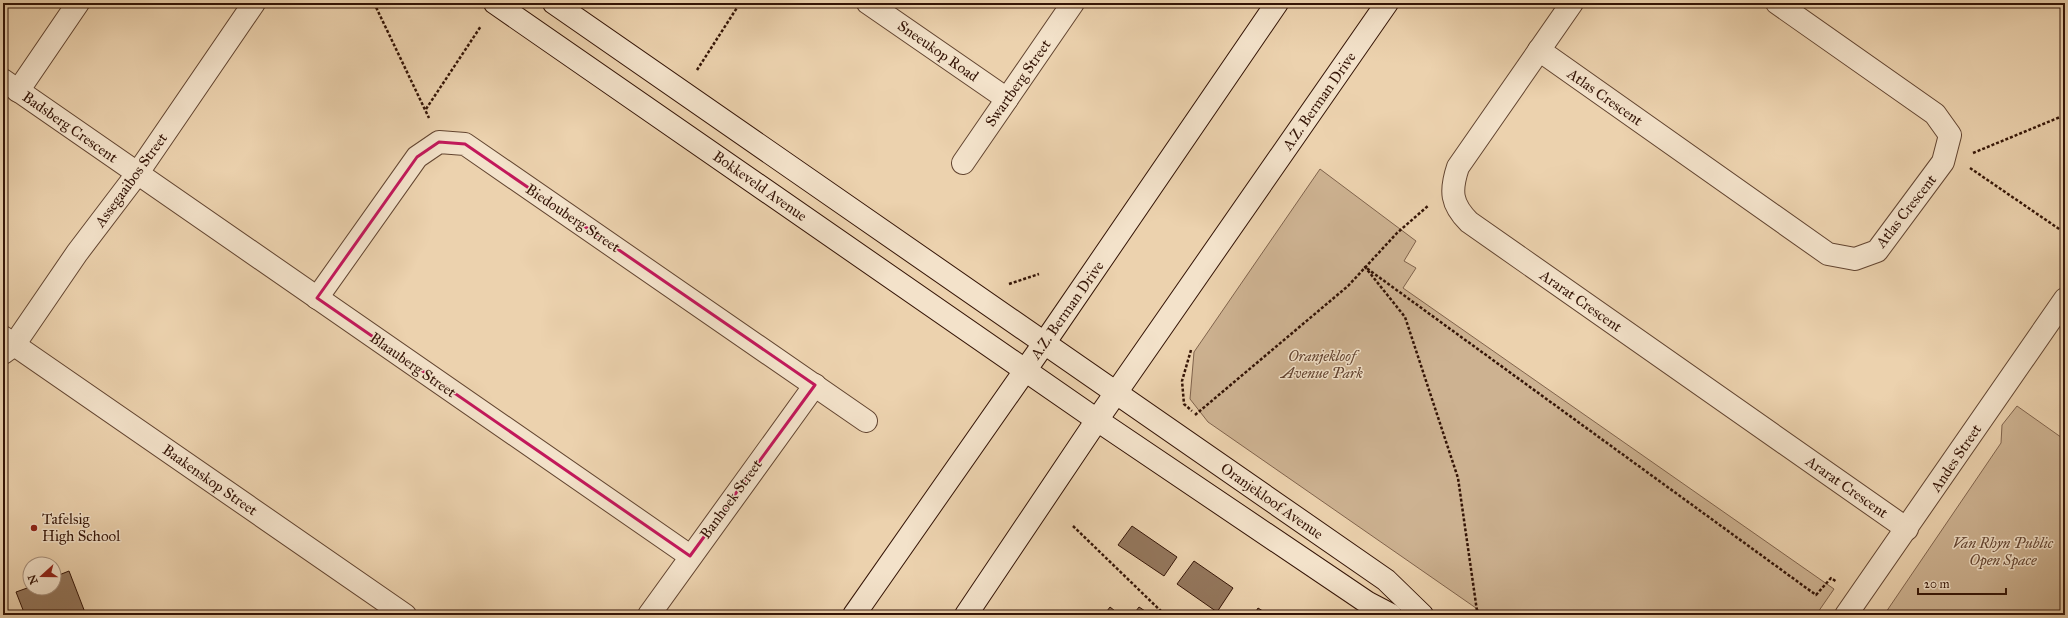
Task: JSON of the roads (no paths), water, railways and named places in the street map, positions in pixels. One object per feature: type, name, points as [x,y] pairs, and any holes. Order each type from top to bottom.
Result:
[{"type":"street","points":[[11,86],[78,3]]},
{"type":"street","name":"Assegaaibos Street","points":[[7,345],[137,174],[254,3]]},
{"type":"street","name":"Bokkeveld Avenue","points":[[495,3],[1097,420]]},
{"type":"street","points":[[554,3],[1044,342]]},
{"type":"street","name":"Sneeukop Road","points":[[868,3],[1007,99]]},
{"type":"street","name":"Swartberg Street","points":[[963,162],[1073,3]]},
{"type":"street","name":"A.Z. Berman Drive","points":[[854,615],[1025,370],[1277,3]]},
{"type":"street","name":"A.Z. Berman Drive","points":[[966,615],[1097,420],[1387,3]]},
{"type":"street","name":"Ararat Crescent","points":[[1572,3],[1458,168],[1453,183],[1453,197],[1458,211],[1469,222],[1907,529]]},
{"type":"street","name":"Atlas Crescent","points":[[1539,50],[1828,254],[1855,260],[1877,251],[1943,162],[1950,135],[1935,114],[1777,3]]},
{"type":"street","name":"Badsberg Crescent","points":[[11,86],[137,174]]},
{"type":"street","name":"Biedouberg Street","points":[[317,298],[417,157],[439,142],[465,144],[815,384],[866,421]]},
{"type":"street","name":"Blaauberg Street","points":[[137,174],[690,556]]},
{"type":"street","name":"Andes Street","points":[[1846,615],[2065,299]]},
{"type":"street","name":"Oranjekloof Avenue","points":[[1044,342],[1386,580],[1422,615]]},
{"type":"street","name":"Baakenskop Street","points":[[7,345],[405,615]]},
{"type":"street","name":"Banhoek Street","points":[[649,615],[815,384]]},
{"type":"street","name":"Oranjekloof Avenue","points":[[1097,420],[1361,598],[1392,615]]},
{"type":"place","name":"Tafelsig High School","points":[[34,528]]},
{"type":"park label","name":"Oranjekloof Avenue Park","points":[[1322,364]]},
{"type":"park label","name":"Van Rhyn Public Open Space","points":[[2003,552]]}]
